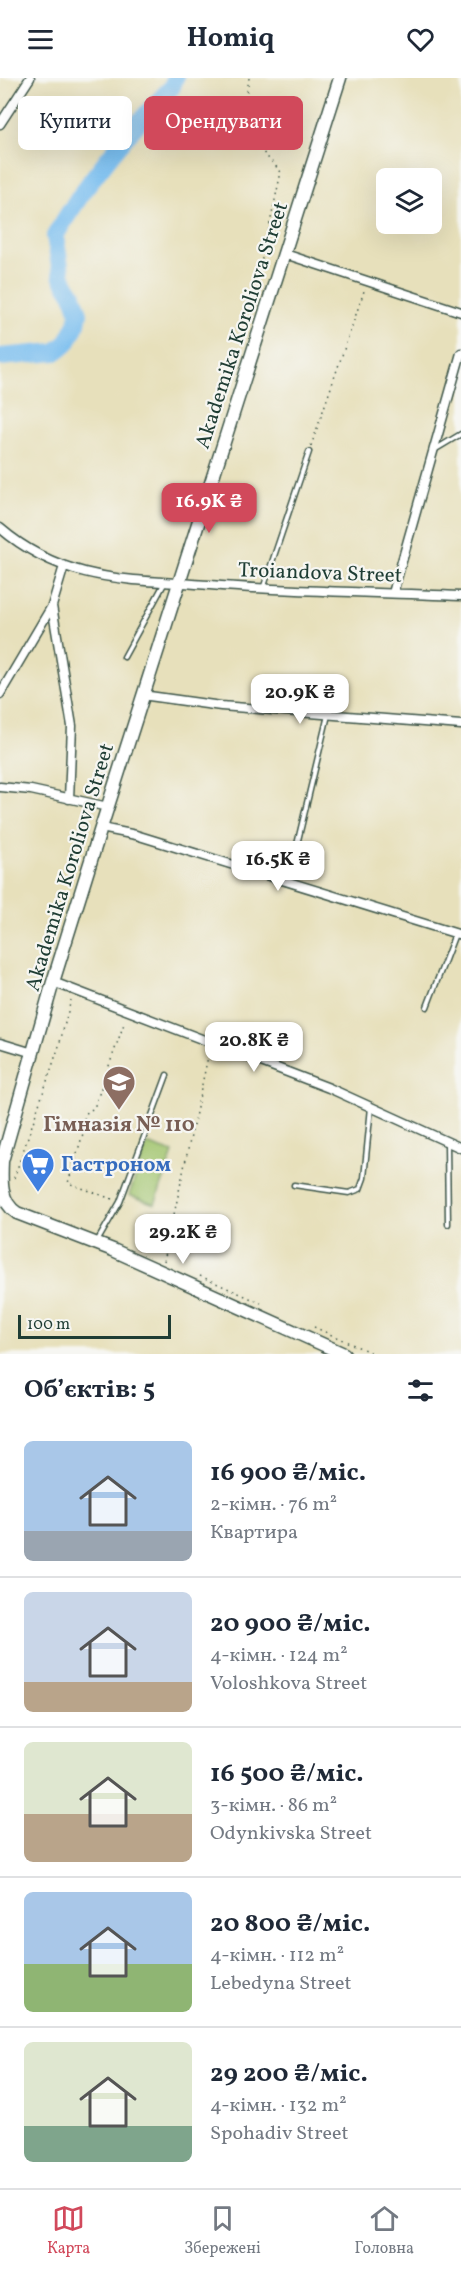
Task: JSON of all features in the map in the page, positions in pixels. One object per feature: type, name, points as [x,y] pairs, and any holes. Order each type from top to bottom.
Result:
[{"type":"main road","name":"Akademika Koroliova Street","points":[[2,1200],[0,1183],[2,1161],[53,982],[142,695],[340,78]]},
{"type":"main road","points":[[2,1200],[8,1208],[17,1213],[161,1271],[344,1354]]},
{"type":"street","points":[[0,124],[30,78]]},
{"type":"street","points":[[285,254],[461,312]]},
{"type":"street","points":[[393,593],[461,353]]},
{"type":"street","points":[[0,528],[21,546],[64,566],[127,581],[178,583]]},
{"type":"street","points":[[0,694],[52,606],[64,566]]},
{"type":"street","name":"Troiandova Street","points":[[178,583],[263,589],[461,596]]},
{"type":"street","points":[[52,606],[72,726],[69,800]]},
{"type":"street","points":[[142,695],[221,706],[461,725]]},
{"type":"street","points":[[0,787],[31,790],[108,807]]},
{"type":"street","points":[[101,828],[136,835],[458,934]]},
{"type":"street","points":[[53,982],[371,1106],[461,1148]]},
{"type":"street","points":[[0,1043],[33,1053]]},
{"type":"lane","points":[[435,449],[461,434]]},
{"type":"lane","points":[[263,589],[309,452]]},
{"type":"lane","points":[[124,657],[164,583]]},
{"type":"lane","points":[[288,882],[328,714]]},
{"type":"lane","points":[[427,1006],[458,934]]},
{"type":"lane","points":[[96,1244],[120,1202],[167,1075]]},
{"type":"lane","points":[[294,1185],[349,1193],[360,1189],[364,1178],[371,1106]]},
{"type":"lane","points":[[447,1142],[448,1224]]},
{"type":"path","points":[[249,78],[240,140],[259,148],[281,172],[263,256],[250,290],[264,319]]},
{"type":"path","points":[[309,452],[367,280]]},
{"type":"path","points":[[10,1188],[59,1046],[73,990]]},
{"type":"path","points":[[120,1202],[68,1183],[86,1127],[83,1121],[87,1112],[94,1108],[125,1021]]},
{"type":"path","points":[[161,1271],[174,1225],[211,1042]]},
{"type":"path","points":[[194,1273],[264,1305]]},
{"type":"path","points":[[306,1324],[374,1354]]},
{"type":"green space","points":[[147,1144],[173,1153],[155,1204],[129,1195]]},
{"type":"waterway","points":[[0,357],[55,352],[67,343],[77,323],[79,313],[73,295],[62,278],[55,236],[94,176],[172,87],[175,78]]},
{"type":"place","name":"Гімназія № 110","points":[[119,1111]]},
{"type":"place","name":"Гастроном","points":[[38,1193]]}]
